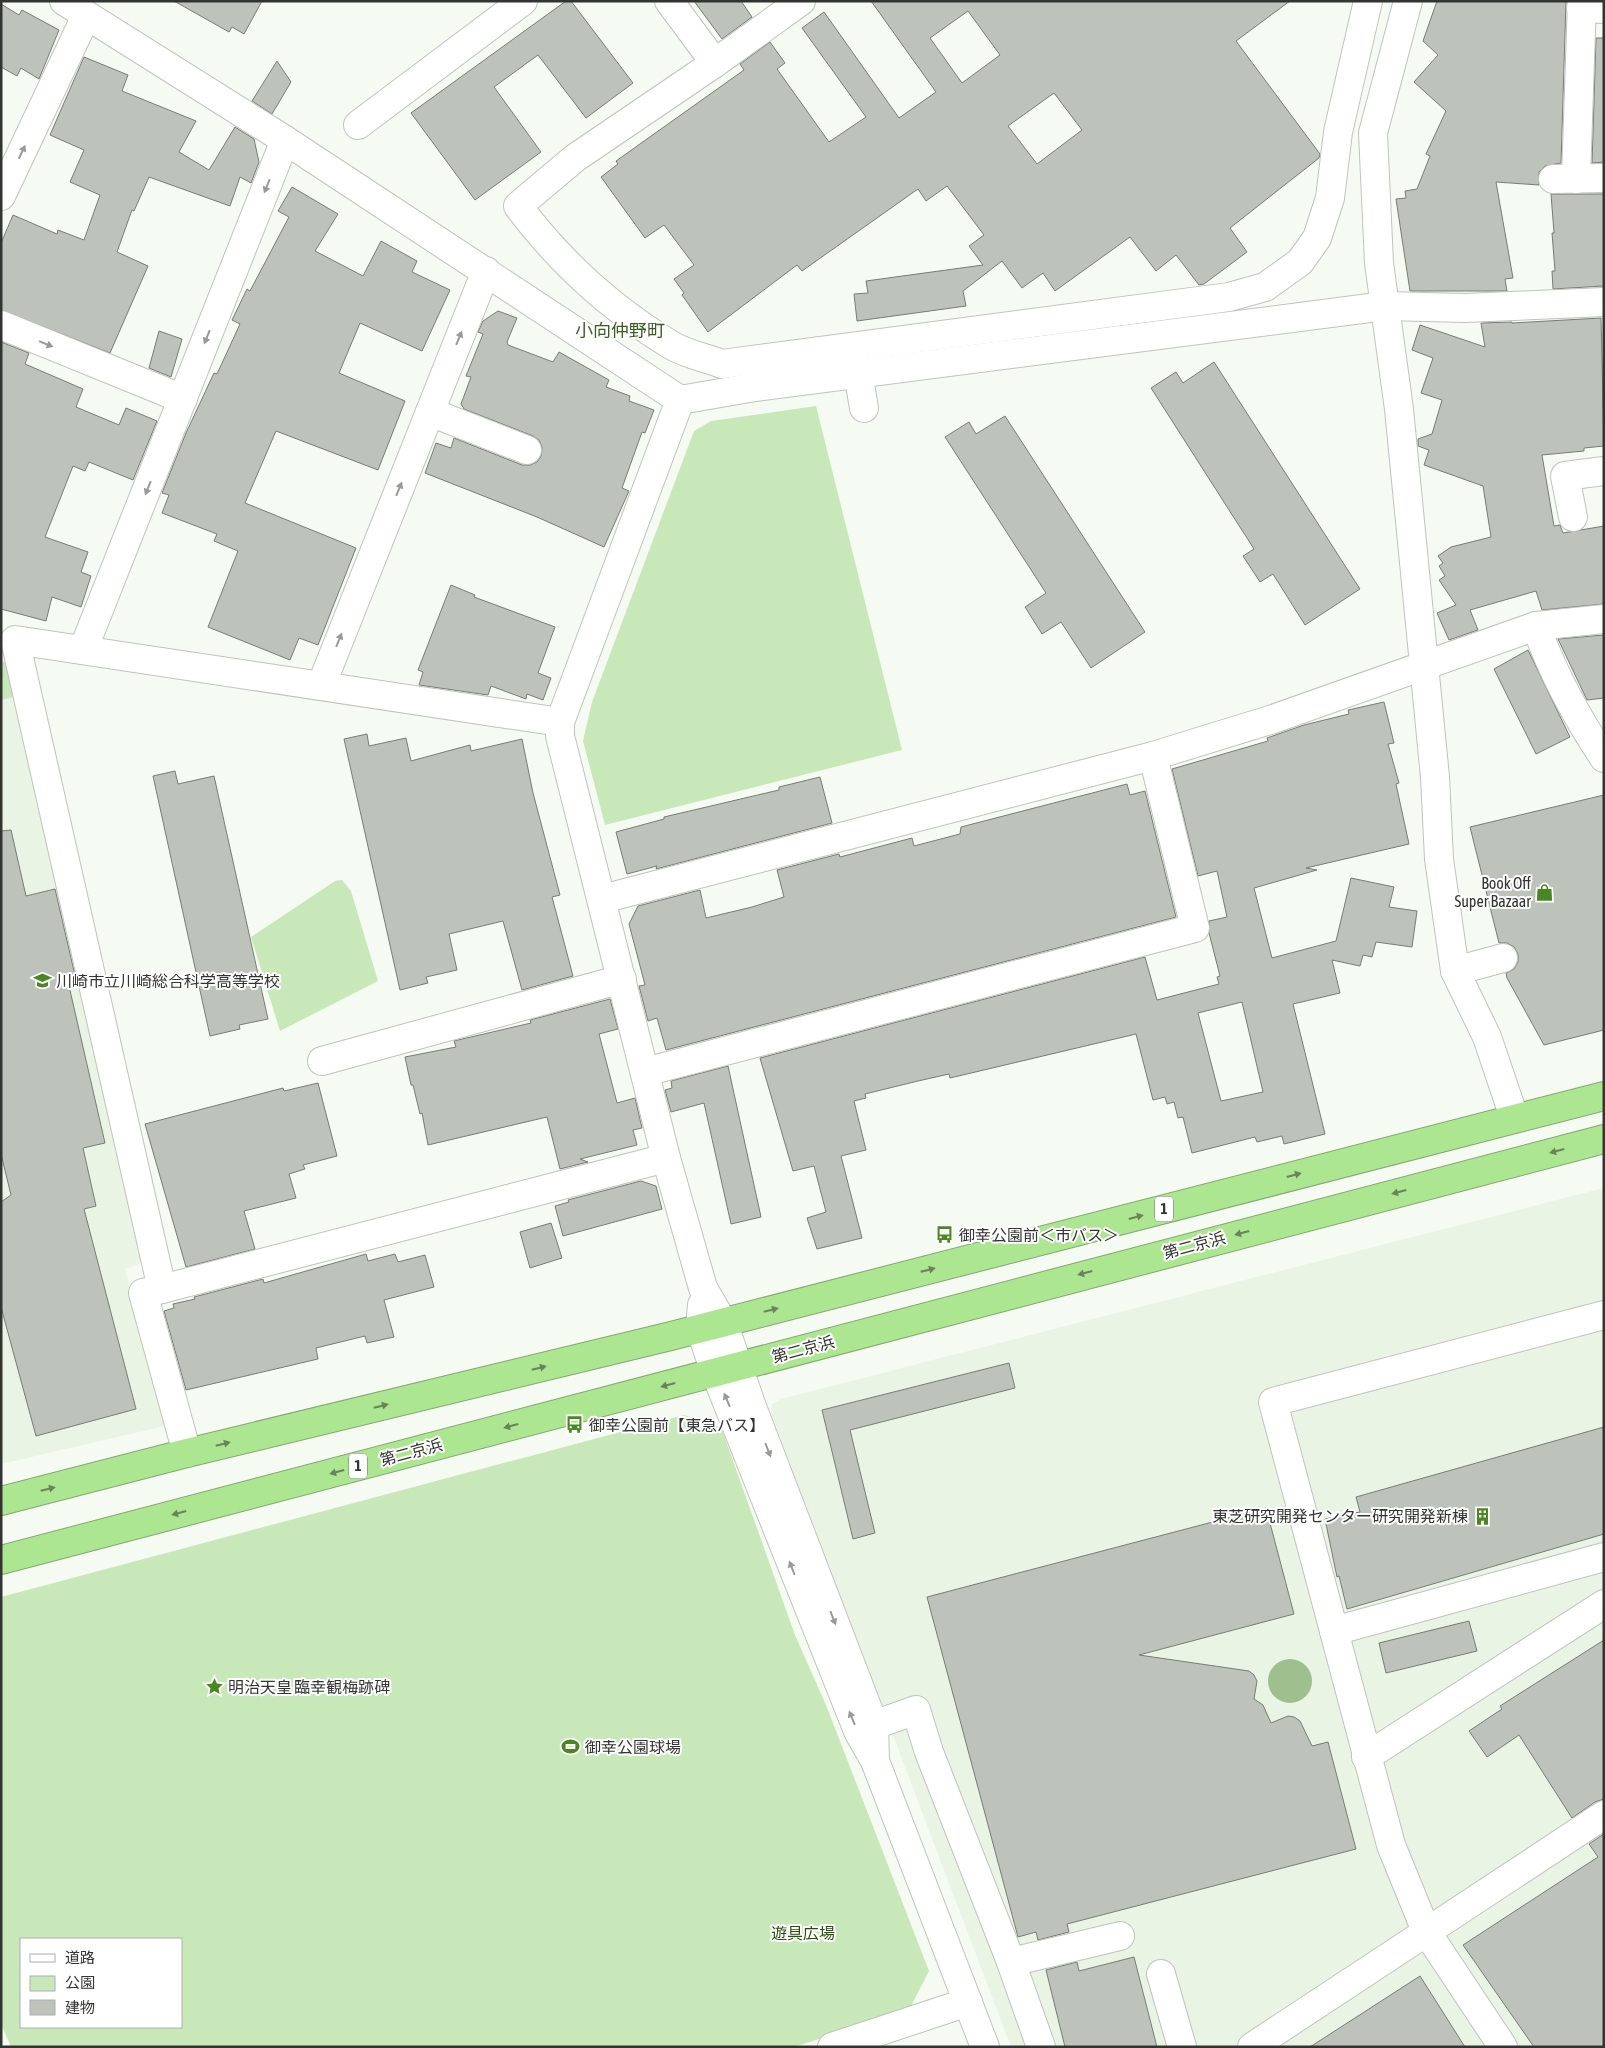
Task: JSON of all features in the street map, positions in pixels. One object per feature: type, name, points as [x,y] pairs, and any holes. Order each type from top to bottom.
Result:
[{"type":"highway","name":"1","points":[[1,1501],[187,1453],[712,1325],[1514,1117],[1604,1096]]},
{"type":"highway","name":"第二京浜","points":[[1,1560],[1095,1271],[1604,1139]]},
{"type":"street","points":[[358,125],[523,1]]},
{"type":"street","points":[[669,1],[716,63]]},
{"type":"street","points":[[801,1],[716,63],[575,158],[518,206],[542,239],[600,294],[672,346],[722,364],[1229,297],[1265,287],[1300,262],[1317,238],[1330,198],[1338,132],[1368,1]]},
{"type":"street","points":[[1408,1],[1374,133],[1379,263],[1399,410],[1422,665],[1435,777],[1439,859],[1455,970],[1487,1037],[1514,1117]]},
{"type":"street","points":[[1589,6],[1565,179],[1604,178]]},
{"type":"street","points":[[1,196],[75,9],[285,140],[680,400],[755,387],[858,373],[1385,306],[1465,308],[1604,302]]},
{"type":"street","points":[[83,650],[285,140]]},
{"type":"street","points":[[321,686],[486,271]]},
{"type":"street","points":[[1,325],[182,400]]},
{"type":"street","points":[[858,373],[864,408]]},
{"type":"street","points":[[680,400],[560,722],[562,750],[602,898],[666,1158],[712,1325],[854,1722],[876,1761],[985,2047]]},
{"type":"street","points":[[430,412],[526,450]]},
{"type":"street","points":[[1573,517],[1565,476],[1604,470]]},
{"type":"street","points":[[602,898],[1153,756],[1270,720],[1536,626],[1604,619]]},
{"type":"street","points":[[1536,626],[1550,665],[1579,720],[1604,758]]},
{"type":"street","points":[[162,1289],[8,639],[560,722]]},
{"type":"street","points":[[645,1072],[1195,928],[1153,756]]},
{"type":"street","points":[[1455,970],[1502,958]]},
{"type":"street","points":[[322,1061],[622,979]]},
{"type":"street","points":[[187,1453],[143,1293],[666,1158]]},
{"type":"street","points":[[1502,2047],[1426,1930],[1391,1845],[1366,1757],[1273,1402],[1604,1315]]},
{"type":"street","points":[[727,1369],[874,1725],[876,1761]]},
{"type":"street","points":[[1334,1631],[1604,1557]]},
{"type":"street","points":[[1366,1757],[1604,1604]]},
{"type":"street","points":[[874,1725],[916,1710],[928,1752],[1012,1962],[1041,2047]]},
{"type":"street","points":[[1252,2047],[1426,1930],[1604,1815]]},
{"type":"street","points":[[1012,1962],[1120,1936]]},
{"type":"street","points":[[1161,1974],[1182,2047]]},
{"type":"street","points":[[832,2047],[968,2002]]},
{"type":"shaded area","name":"川崎市立川崎総合科学高等学校","points":[[18,696],[148,1261],[125,1269],[169,1425],[1,1464],[1,700]]},
{"type":"shaded area","points":[[1604,1188],[1604,2047],[1011,2047],[771,1413],[772,1404],[781,1399]]},
{"type":"shaded area","points":[[1290,1659],[1302,1663],[1308,1669],[1312,1681],[1308,1693],[1302,1699],[1290,1703],[1278,1699],[1272,1693],[1268,1681],[1272,1669],[1278,1663]]},
{"type":"green space","points":[[816,406],[902,750],[605,825],[583,741],[592,702],[694,431],[711,421]]},
{"type":"green space","points":[[1,661],[10,663],[18,696],[1,700]]},
{"type":"green space","points":[[342,880],[351,891],[378,981],[280,1031],[251,937],[335,881]]},
{"type":"green space","name":"遊具広場","points":[[684,1415],[721,1427],[795,1635],[826,1705],[929,1971],[909,2010],[794,2047],[11,2047],[1,2024],[1,1597]]},
{"type":"building","points":[[174,1],[262,1],[244,34],[232,27],[229,32]]},
{"type":"building","points":[[566,1],[571,1],[633,83],[586,118],[538,55],[494,87],[541,152],[475,200],[411,113]]},
{"type":"building","points":[[694,1],[741,1],[752,17],[722,39]]},
{"type":"building","points":[[871,1],[1290,1],[1236,41],[1320,154],[1319,158],[1230,228],[1247,252],[1204,284],[1199,285],[1176,255],[1156,271],[1130,237],[1055,291],[1043,273],[1022,288],[1002,261],[963,291],[966,306],[857,321],[854,294],[868,293],[866,281],[983,265],[969,246],[984,235],[947,186],[926,201],[918,189],[802,271],[797,265],[708,332],[682,295],[684,293],[674,279],[694,265],[664,225],[645,238],[601,177],[618,164],[616,161],[744,70],[740,64],[770,42],[785,63],[777,69],[829,142],[866,117],[802,28],[824,12],[899,118],[936,92]],"holes":[[[968,11],[1000,55],[962,83],[930,38]],[[1054,93],[1082,130],[1037,164],[1008,126]]]},
{"type":"building","points":[[1437,1],[1566,1],[1561,163],[1545,166],[1539,172],[1539,185],[1496,182],[1513,278],[1505,279],[1507,291],[1410,291],[1396,199],[1406,198],[1405,191],[1417,189],[1430,156],[1426,154],[1446,111],[1414,82],[1438,55],[1423,41]]},
{"type":"building","points":[[1,4],[19,15],[22,10],[59,30],[39,79],[21,68],[17,76],[1,67]]},
{"type":"building","points":[[1596,38],[1604,38],[1604,162],[1592,163]]},
{"type":"building","points":[[84,57],[128,75],[122,91],[196,121],[179,152],[209,170],[235,127],[254,139],[259,162],[251,183],[240,177],[230,206],[149,177],[134,211],[132,210],[117,252],[148,266],[110,353],[1,310],[1,243],[13,215],[57,234],[58,230],[84,240],[100,195],[70,182],[84,150],[50,135]]},
{"type":"building","points":[[277,61],[291,82],[272,114],[252,101]]},
{"type":"building","points":[[292,187],[338,214],[315,251],[363,276],[381,241],[417,261],[412,272],[450,290],[422,351],[360,323],[339,373],[405,401],[378,470],[276,431],[245,503],[356,548],[318,645],[299,638],[290,660],[208,627],[238,551],[214,541],[217,534],[162,513],[169,495],[162,493],[186,433],[214,373],[217,374],[240,324],[232,320],[247,289],[250,291],[289,217],[278,211]]},
{"type":"building","points":[[1551,194],[1604,194],[1604,286],[1553,289],[1552,271],[1555,271]]},
{"type":"building","points":[[498,311],[517,318],[507,342],[508,345],[553,362],[559,352],[609,380],[606,387],[630,396],[629,401],[654,410],[645,433],[642,432],[622,488],[629,491],[604,547],[537,517],[425,473],[436,443],[451,448],[454,438],[522,465],[530,465],[537,462],[541,456],[542,447],[539,440],[533,436],[464,409],[461,404],[471,377],[466,376],[483,334],[478,332],[483,321]]},
{"type":"building","points":[[1601,318],[1604,446],[1584,448],[1584,451],[1542,455],[1554,526],[1560,525],[1563,533],[1604,526],[1604,604],[1542,610],[1536,591],[1470,610],[1478,630],[1449,640],[1437,613],[1456,605],[1439,580],[1445,576],[1439,566],[1443,563],[1438,556],[1451,547],[1491,537],[1483,486],[1424,465],[1429,450],[1418,446],[1418,439],[1432,434],[1442,400],[1421,393],[1433,358],[1412,350],[1420,325],[1485,347],[1481,323]]},
{"type":"building","points":[[159,331],[182,339],[171,377],[149,368]]},
{"type":"building","points":[[1,342],[29,353],[25,364],[83,389],[76,407],[119,425],[126,408],[157,421],[133,480],[89,462],[85,471],[73,466],[45,537],[88,552],[81,572],[91,576],[81,607],[52,597],[46,621],[1,609]]},
{"type":"building","points":[[1214,362],[1360,589],[1305,625],[1273,574],[1260,582],[1243,556],[1254,549],[1151,388],[1176,372],[1183,383]]},
{"type":"building","points":[[1005,416],[1145,632],[1091,668],[1061,622],[1042,634],[1025,607],[1046,593],[945,437],[969,422],[976,434]]},
{"type":"building","points":[[451,585],[475,595],[474,597],[555,627],[538,673],[551,678],[543,700],[527,694],[526,699],[491,686],[488,695],[419,685],[423,672],[418,670]]},
{"type":"building","points":[[1604,635],[1604,698],[1587,700],[1558,639]]},
{"type":"building","points":[[1528,650],[1570,737],[1536,754],[1494,669]]},
{"type":"building","points":[[1384,702],[1394,743],[1388,744],[1399,783],[1396,784],[1409,844],[1306,868],[1317,870],[1254,888],[1272,958],[1336,941],[1351,878],[1394,887],[1389,907],[1417,911],[1412,947],[1376,942],[1372,957],[1363,955],[1360,966],[1332,960],[1340,993],[1293,1004],[1325,1134],[1284,1144],[1282,1136],[1257,1142],[1255,1137],[1192,1153],[1183,1117],[1178,1118],[1174,1102],[1167,1104],[1165,1097],[1153,1100],[1136,1034],[950,1078],[949,1074],[918,1081],[865,1094],[866,1098],[854,1101],[866,1150],[841,1156],[862,1238],[817,1249],[807,1218],[826,1212],[814,1166],[793,1171],[760,1058],[1145,957],[1157,1000],[1219,984],[1217,977],[1220,976],[1209,933],[1209,921],[1227,917],[1217,871],[1198,876],[1172,769],[1268,741],[1267,738],[1304,725],[1349,714],[1348,710]],"holes":[[[1242,1002],[1263,1092],[1221,1101],[1198,1013]]]},
{"type":"building","points":[[367,734],[369,746],[406,738],[411,761],[470,745],[471,751],[522,739],[533,793],[560,895],[552,897],[573,976],[522,990],[503,921],[449,934],[457,970],[426,977],[428,983],[400,990],[344,739]]},
{"type":"building","points":[[175,771],[178,784],[214,776],[268,1019],[239,1025],[240,1029],[210,1036],[153,776]]},
{"type":"building","points":[[820,777],[832,823],[656,869],[657,866],[627,874],[616,832],[664,819],[664,817],[779,790],[779,787]]},
{"type":"building","points":[[1127,784],[1130,795],[1145,791],[1176,917],[666,1050],[657,1018],[648,1021],[639,986],[645,985],[629,924],[638,906],[700,890],[706,918],[752,907],[784,897],[777,870],[839,854],[840,857],[912,838],[914,846],[960,834],[961,827]]},
{"type":"building","name":"Book Off Super Bazaar","points":[[1604,795],[1604,1030],[1544,1045],[1507,978],[1506,973],[1514,969],[1518,962],[1518,954],[1514,947],[1507,943],[1499,943],[1470,827]]},
{"type":"building","name":"川崎市立川崎総合科学高等学校","points":[[11,830],[26,896],[55,889],[77,984],[69,986],[105,1143],[83,1148],[96,1206],[84,1209],[136,1409],[36,1436],[1,1307],[1,1202],[11,1195],[1,1154],[1,831]]},
{"type":"building","points":[[610,999],[618,1029],[599,1034],[617,1103],[635,1098],[642,1128],[633,1130],[637,1145],[580,1159],[588,1162],[560,1169],[547,1117],[428,1145],[422,1113],[420,1114],[413,1085],[411,1085],[405,1057],[456,1047],[454,1041],[531,1023],[530,1020]]},
{"type":"building","points":[[728,1066],[761,1217],[731,1224],[704,1103],[671,1112],[665,1090],[672,1088],[671,1081]]},
{"type":"building","points":[[318,1083],[337,1156],[303,1165],[305,1169],[289,1174],[296,1198],[244,1211],[255,1249],[186,1267],[145,1124],[283,1088],[284,1091]]},
{"type":"building","points":[[641,1181],[656,1186],[662,1209],[563,1236],[555,1206],[569,1202],[568,1200]]},
{"type":"building","points":[[551,1223],[562,1258],[530,1268],[520,1232]]},
{"type":"building","points":[[366,1254],[368,1261],[395,1254],[398,1262],[425,1255],[434,1287],[384,1300],[394,1337],[367,1343],[365,1336],[316,1348],[318,1359],[186,1390],[164,1311],[174,1308],[173,1304],[263,1279],[264,1283]]},
{"type":"building","points":[[1009,1363],[1015,1388],[850,1430],[875,1533],[853,1539],[822,1410]]},
{"type":"building","name":"東芝研究開発センター研究開発新棟","points":[[1604,1427],[1604,1534],[1347,1609],[1339,1576],[1337,1577],[1325,1519],[1360,1512],[1356,1497]]},
{"type":"building","points":[[1266,1508],[1294,1614],[1139,1655],[1249,1671],[1254,1675],[1257,1681],[1254,1699],[1263,1705],[1271,1723],[1288,1716],[1294,1717],[1300,1721],[1312,1746],[1328,1742],[1356,1849],[1067,1924],[1069,1932],[1038,1940],[1036,1932],[1018,1937],[927,1597]]},
{"type":"building","points":[[1469,1621],[1477,1651],[1386,1673],[1379,1643]]},
{"type":"building","points":[[1604,1640],[1604,1799],[1595,1802],[1572,1818],[1519,1735],[1487,1757],[1469,1731],[1502,1709],[1500,1706]]},
{"type":"building","points":[[1604,1834],[1604,2047],[1534,2047],[1463,1945],[1598,1857],[1589,1844]]},
{"type":"building","points":[[1134,1957],[1157,2047],[1065,2047],[1046,1970],[1077,1962],[1079,1971]]},
{"type":"building","points":[[1420,1976],[1465,2047],[1310,2047]]},
{"type":"place","name":"Book Off Super Bazaar","points":[[1545,892]]},
{"type":"place","name":"川崎市立川崎総合科学高等学校","points":[[42,981]]},
{"type":"place","name":"御幸公園前＜市バス＞","points":[[945,1235]]},
{"type":"place","name":"御幸公園前【東急バス】","points":[[575,1425]]},
{"type":"place","name":"東芝研究開発センター研究開発新棟","points":[[1482,1516]]},
{"type":"place","name":"明治天皇 臨幸観梅跡碑","points":[[214,1687]]},
{"type":"place","name":"御幸公園球場","points":[[571,1747]]},
{"type":"district","name":"小向仲野町","points":[[620,331]]}]
